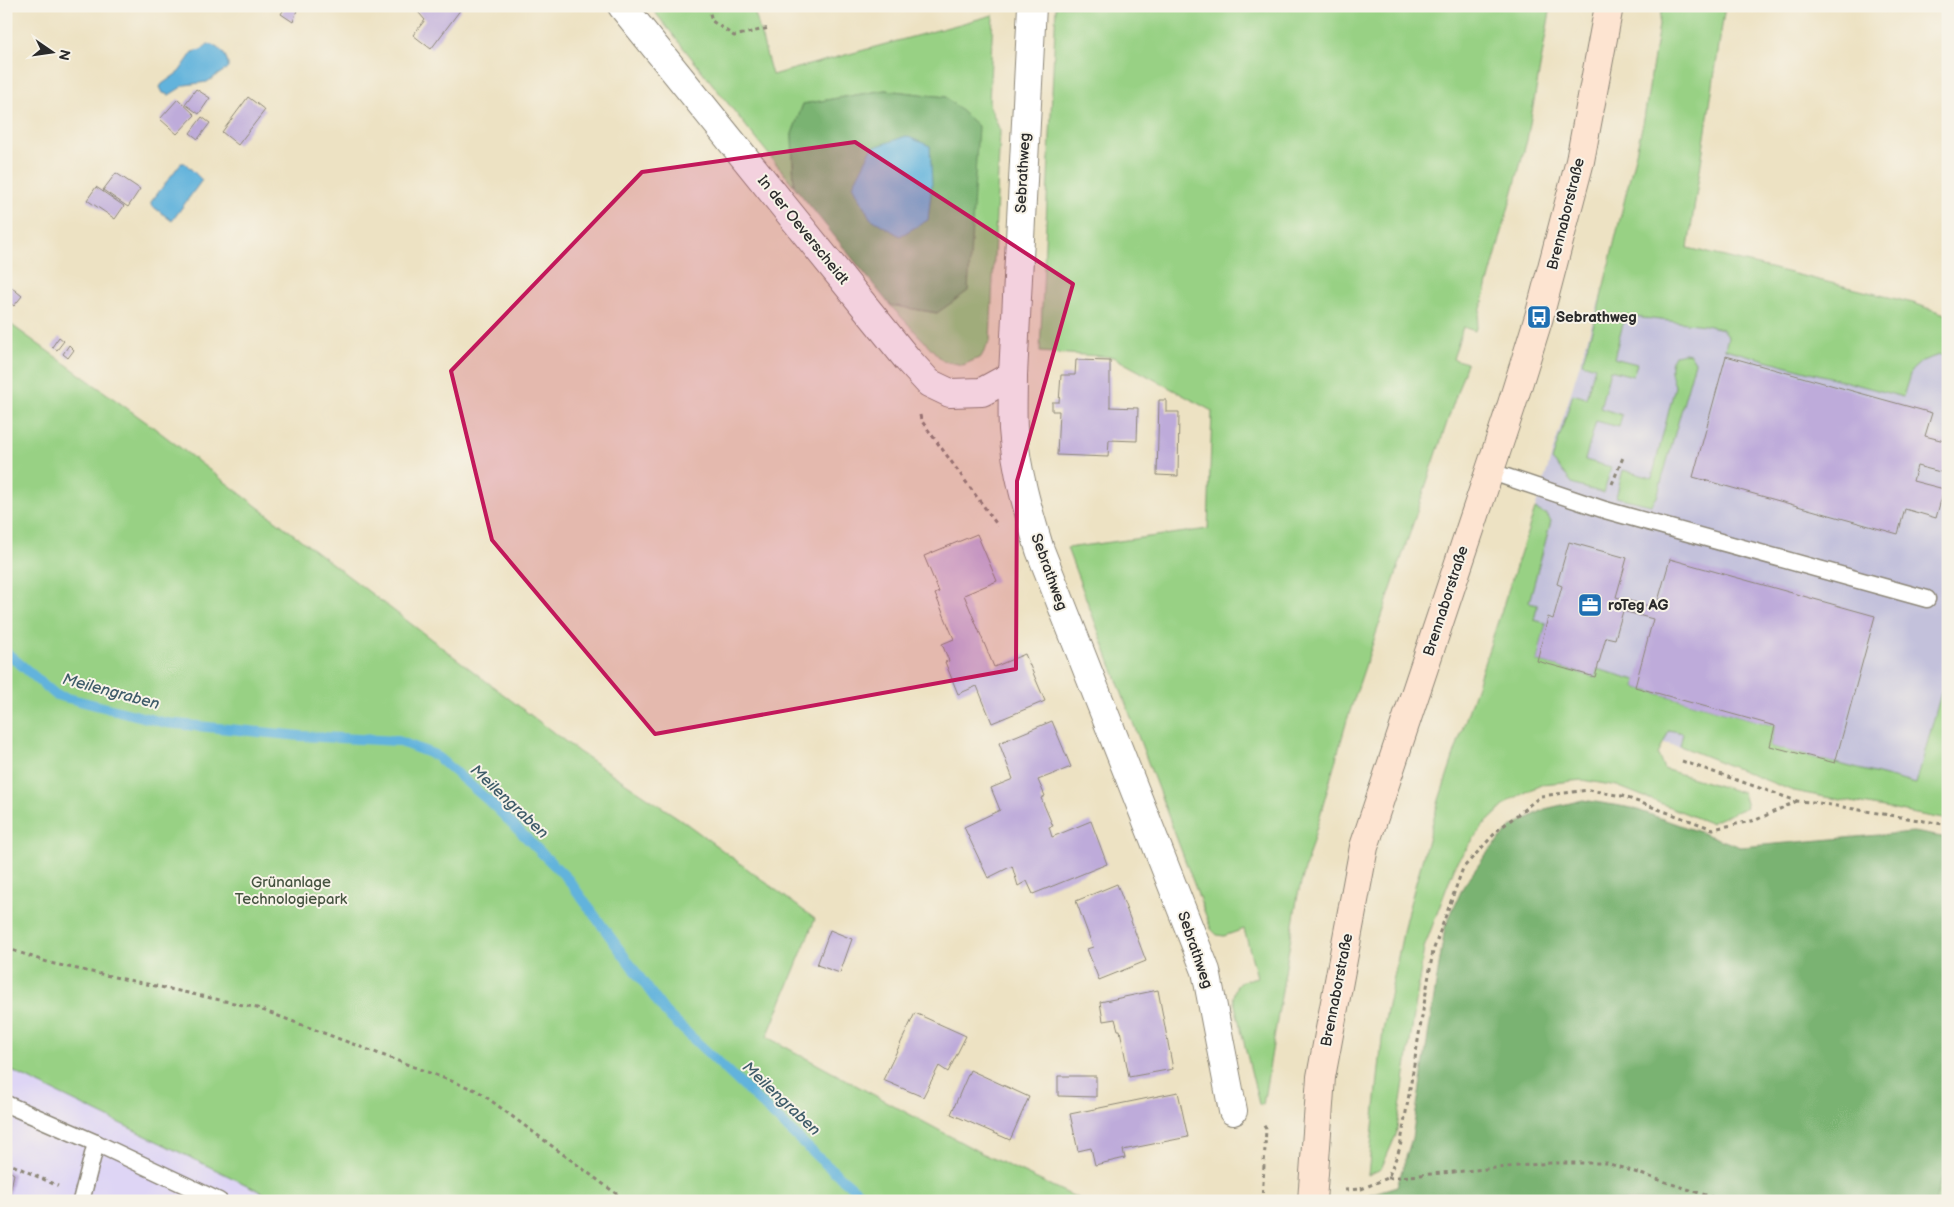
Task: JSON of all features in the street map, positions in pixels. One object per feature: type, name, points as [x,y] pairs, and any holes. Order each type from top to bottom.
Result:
[{"type":"main road","name":"Brennaborstraße","points":[[1312,1196],[1321,1077],[1364,847],[1512,404],[1555,260],[1580,161],[1609,6]]},
{"type":"street","name":"In der Oeverscheidt","points":[[622,6],[908,360],[929,383],[950,393],[982,392],[1013,375]]},
{"type":"street","name":"Sebrathweg","points":[[1032,6],[1013,375],[1013,430],[1027,508],[1040,550],[1206,971],[1233,1111]]},
{"type":"lane","points":[[1489,471],[1605,510],[1927,599]]},
{"type":"lane","points":[[6,1104],[96,1143],[218,1201]]},
{"type":"lane","points":[[81,1199],[96,1143]]},
{"type":"path","points":[[708,6],[712,22],[734,36],[769,28]]},
{"type":"path","points":[[919,411],[921,420],[998,527],[1040,550]]},
{"type":"path","points":[[1614,478],[1624,455]]},
{"type":"path","points":[[1682,761],[1797,802],[1813,802],[1948,824]]},
{"type":"path","points":[[1388,1178],[1400,1148],[1433,951],[1463,868],[1498,830],[1540,796],[1589,790],[1622,796],[1713,829],[1756,820],[1797,802]]},
{"type":"path","points":[[6,948],[50,964],[256,1008],[478,1091],[626,1201]]},
{"type":"path","points":[[1262,1201],[1266,1129]]},
{"type":"path","points":[[6,1162],[81,1199]]},
{"type":"path","points":[[1312,1196],[1361,1189],[1388,1178],[1551,1163],[1606,1163],[1724,1201]]},
{"type":"highlighted area","points":[[855,142],[1073,284],[1017,481],[1016,669],[655,734],[492,540],[451,371],[642,172]]},
{"type":"shaded area","points":[[1619,237],[1948,320],[1948,811],[1946,817],[1478,694]]},
{"type":"shaded area","points":[[6,1063],[285,1201],[6,1201]]},
{"type":"green space","points":[[650,6],[753,6],[772,75],[993,15],[989,104],[1000,131],[990,340],[981,357],[963,365],[943,361],[890,305],[937,313],[946,97],[885,90],[803,104],[792,134],[794,186]]},
{"type":"green space","points":[[1056,6],[1551,6],[1527,140],[1475,331],[1463,327],[1453,359],[1467,363],[1347,720],[1298,894],[1263,1105],[1259,1104],[1233,997],[1238,984],[1257,977],[1244,929],[1224,936],[1217,935],[1211,929],[1067,548],[1208,529],[1212,411],[1113,357],[1040,352]]},
{"type":"green space","points":[[1662,6],[1725,6],[1688,248],[1913,303],[1948,315],[1948,357],[1939,355],[1922,361],[1911,371],[1903,397],[1725,349],[1728,337],[1722,329],[1705,325],[1625,316],[1614,358],[1637,364],[1633,376],[1610,370],[1600,408],[1622,415],[1619,427],[1596,421],[1585,460],[1611,467],[1604,493],[1574,485],[1552,460],[1573,394],[1586,398],[1595,367],[1582,363],[1598,310],[1644,119]]},
{"type":"green space","points":[[885,90],[946,97],[978,126],[968,291],[937,313],[890,305],[794,186],[792,134],[803,104]]},
{"type":"green space","name":"Grünanlage Technologiepark","points":[[6,321],[153,427],[579,752],[683,821],[815,919],[767,1037],[983,1154],[1084,1201],[280,1201],[6,1068]]},
{"type":"green space","points":[[1690,354],[1695,362],[1657,497],[1651,505],[1616,497],[1623,470],[1652,478],[1675,386],[1671,374],[1671,363],[1675,355]]},
{"type":"green space","points":[[1535,509],[1547,515],[1551,521],[1529,602],[1538,604],[1534,620],[1546,623],[1537,661],[1594,677],[1597,669],[1636,680],[1635,687],[1775,726],[1770,746],[1916,784],[1948,668],[1948,820],[1793,791],[1680,746],[1683,733],[1669,730],[1658,755],[1664,769],[1743,793],[1747,807],[1710,823],[1617,786],[1582,780],[1543,784],[1510,800],[1483,826],[1456,863],[1424,948],[1396,1135],[1381,1169],[1368,1175],[1383,1030],[1406,918],[1439,800]]},
{"type":"green space","points":[[1583,800],[1632,808],[1741,847],[1913,832],[1948,838],[1948,1170],[1940,1183],[1935,1201],[1367,1201],[1367,1195],[1397,1186],[1412,1138],[1445,927],[1463,887],[1487,853],[1512,827],[1545,809]]},
{"type":"green space","points":[[1948,1170],[1948,1201],[1935,1201],[1940,1183]]},
{"type":"water","points":[[208,44],[216,47],[223,53],[227,60],[228,68],[207,82],[185,85],[169,95],[163,93],[160,87],[162,84],[179,72],[193,52],[201,50]]},
{"type":"water","points":[[906,136],[930,146],[932,184],[928,220],[900,236],[870,218],[853,185],[872,148]]},
{"type":"water","points":[[181,163],[185,163],[202,180],[172,221],[151,205],[151,202]]},
{"type":"building","points":[[286,6],[297,10],[293,22],[281,14]]},
{"type":"building","points":[[413,6],[458,6],[461,9],[431,49],[413,35],[425,20]]},
{"type":"building","points":[[196,89],[210,98],[199,114],[185,104]]},
{"type":"building","points":[[248,97],[265,110],[238,145],[222,132]]},
{"type":"building","points":[[178,99],[195,115],[177,134],[160,119]]},
{"type":"building","points":[[202,117],[210,123],[198,139],[190,133]]},
{"type":"building","points":[[116,173],[140,189],[128,207],[103,190]]},
{"type":"building","points":[[96,187],[124,206],[115,219],[87,200]]},
{"type":"building","points":[[6,283],[22,296],[14,306],[6,300]]},
{"type":"building","points":[[59,337],[64,341],[57,350],[52,347]]},
{"type":"building","points":[[69,345],[74,350],[68,358],[63,354]]},
{"type":"building","points":[[1726,356],[1932,413],[1925,436],[1948,442],[1948,474],[1917,466],[1913,481],[1944,489],[1936,518],[1905,509],[1898,534],[1693,477]]},
{"type":"building","points":[[1076,360],[1110,361],[1110,407],[1138,408],[1137,441],[1109,440],[1108,457],[1057,455],[1059,411],[1052,411],[1052,402],[1059,402],[1061,375],[1075,375]]},
{"type":"building","points":[[1159,400],[1166,400],[1166,412],[1179,412],[1178,476],[1157,475]]},
{"type":"building","points":[[977,534],[997,581],[964,595],[994,667],[1025,654],[1045,701],[992,723],[977,686],[958,694],[945,662],[949,661],[942,644],[954,639],[935,594],[939,592],[924,556]]},
{"type":"building","points":[[1569,542],[1627,558],[1616,597],[1656,608],[1670,559],[1875,616],[1835,763],[1770,746],[1775,726],[1635,687],[1653,619],[1623,611],[1615,639],[1606,637],[1595,677],[1537,661],[1548,617],[1553,619],[1562,586],[1557,584]]},
{"type":"building","points":[[1052,721],[1071,767],[1038,780],[1045,796],[1041,798],[1053,826],[1049,827],[1052,837],[1091,821],[1107,864],[1033,894],[1027,881],[1018,886],[1012,866],[988,878],[964,827],[1000,810],[991,788],[1013,779],[999,743]]},
{"type":"building","points":[[1117,884],[1146,961],[1099,980],[1087,949],[1093,947],[1076,901]]},
{"type":"building","points":[[830,930],[852,939],[840,973],[817,965]]},
{"type":"building","points":[[1158,990],[1173,1069],[1129,1077],[1120,1030],[1118,1030],[1115,1019],[1103,1021],[1100,1002]]},
{"type":"building","points":[[915,1013],[966,1036],[948,1072],[939,1066],[923,1097],[883,1080]]},
{"type":"building","points":[[970,1070],[1029,1097],[1010,1140],[951,1114]]},
{"type":"building","points":[[1058,1076],[1096,1076],[1096,1097],[1058,1096]]},
{"type":"building","points":[[1178,1092],[1188,1137],[1123,1150],[1125,1158],[1095,1165],[1091,1148],[1078,1151],[1070,1114]]},
{"type":"building","points":[[6,1169],[14,1174],[8,1201],[6,1201]]},
{"type":"waterway","name":"Meilengraben","points":[[6,652],[56,695],[166,723],[301,736],[398,741],[435,755],[490,802],[568,879],[665,1012],[821,1160],[868,1201]]},
{"type":"place","name":"Sebrathweg","points":[[1539,317]]},
{"type":"place","name":"roTeg AG","points":[[1590,605]]}]
